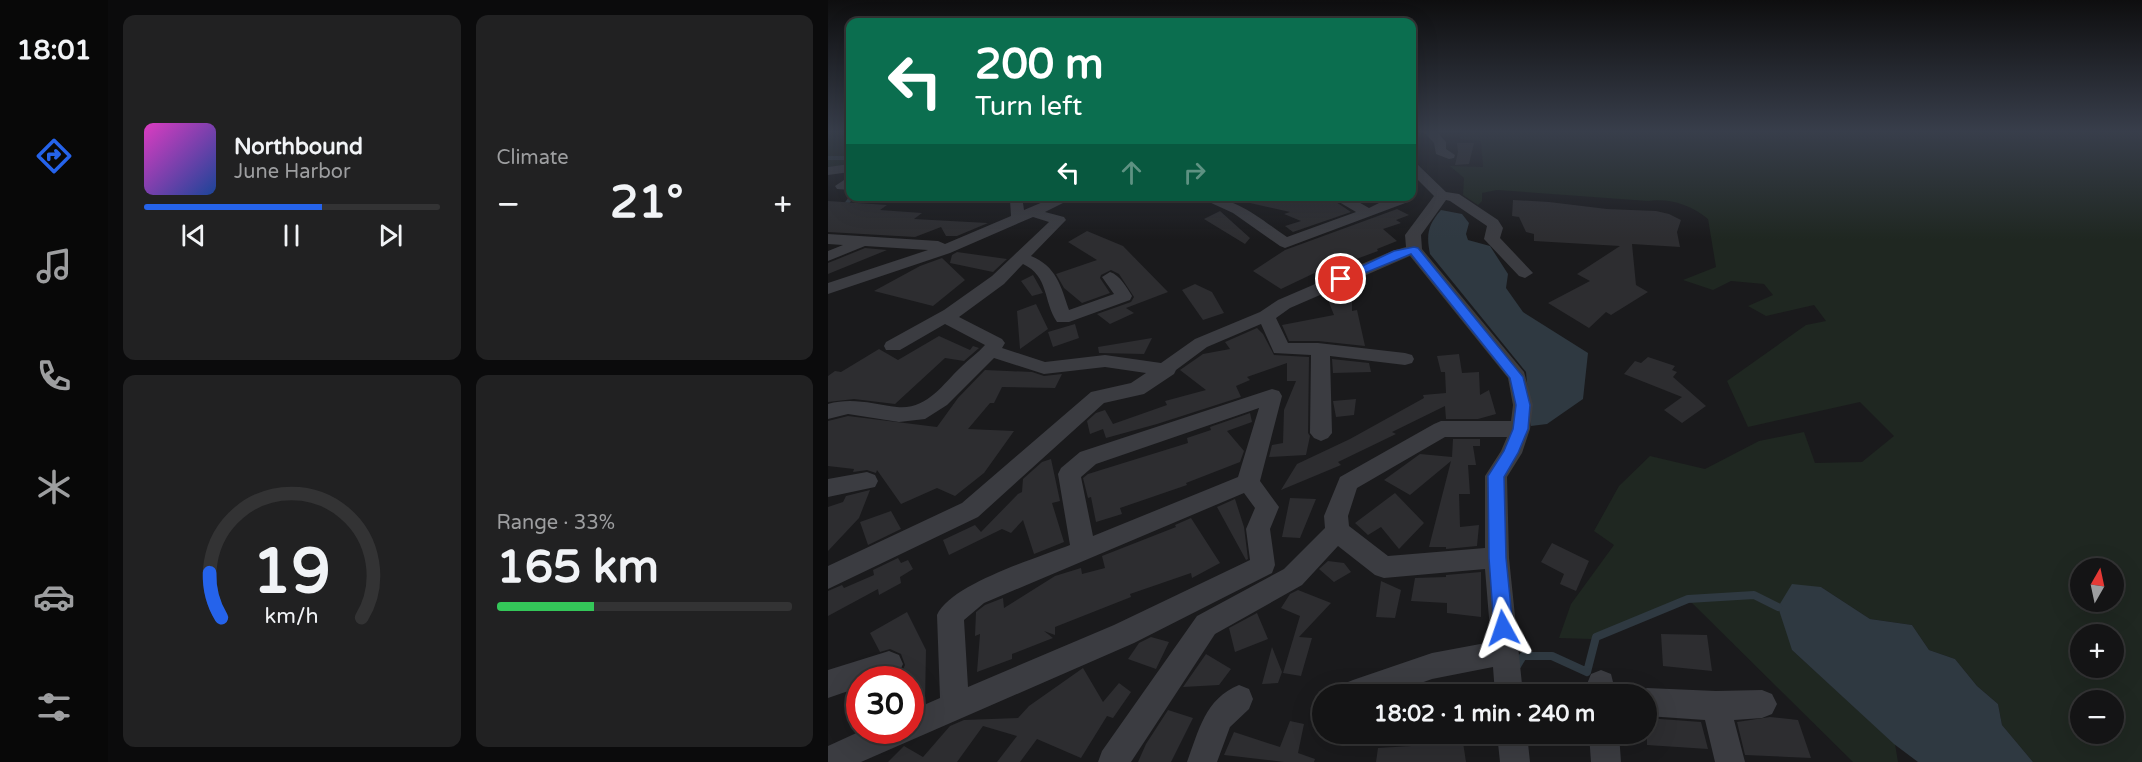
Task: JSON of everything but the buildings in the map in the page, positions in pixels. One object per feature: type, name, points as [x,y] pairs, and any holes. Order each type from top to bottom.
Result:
[{"type":"street","points":[[828,171],[846,169]]},
{"type":"street","points":[[1416,171],[1442,195],[1454,197],[1493,223],[1496,228],[1492,239],[1525,273]]},
{"type":"street","points":[[1442,195],[1413,235],[1414,250],[1517,377],[1523,405],[1520,429],[1511,453],[1496,476],[1497,558],[1508,684]]},
{"type":"street","points":[[894,346],[950,314],[998,280],[1059,220],[1017,214],[1017,201]]},
{"type":"street","points":[[828,289],[944,250],[1059,201]]},
{"type":"street","points":[[1216,201],[1238,210],[1285,243],[1400,201]]},
{"type":"street","points":[[1345,201],[1368,213]]},
{"type":"street","points":[[828,239],[938,246],[944,250]]},
{"type":"street","points":[[828,256],[864,241]]},
{"type":"street","points":[[828,578],[970,510],[1098,397],[1137,389],[1167,370],[1201,343],[1266,316],[1284,304],[1367,267],[1414,250]]},
{"type":"street","points":[[1022,258],[1035,262],[1048,272],[1063,318],[1127,299],[1110,277]]},
{"type":"street","points":[[828,412],[852,406],[911,415],[931,406],[950,393],[965,373],[992,351],[996,343],[951,320],[950,314]]},
{"type":"street","points":[[1266,316],[1281,349],[1321,350],[1406,359]]},
{"type":"street","points":[[1321,350],[1318,374],[1321,432]]},
{"type":"street","points":[[992,351],[1044,368],[1105,361],[1167,370]]},
{"type":"street","points":[[1083,549],[1069,474],[1088,458],[1272,396],[1248,482]]},
{"type":"street","points":[[922,426],[931,406]]},
{"type":"street","points":[[1113,762],[1206,625],[1293,577],[1336,531],[1336,516],[1347,483],[1441,429],[1520,429]]},
{"type":"street","points":[[828,488],[867,481]]},
{"type":"street","points":[[955,707],[950,615],[975,595],[1248,482]]},
{"type":"street","points":[[924,720],[1124,634],[1263,565],[1258,529],[1267,507],[1248,482]]},
{"type":"street","points":[[1336,531],[1384,567],[1497,558]]},
{"type":"street","points":[[1381,684],[1432,666],[1505,652]]},
{"type":"street","points":[[828,684],[890,664]]},
{"type":"street","points":[[1202,762],[1219,717],[1239,699]]},
{"type":"street","points":[[1657,703],[1716,706],[1761,704]]},
{"type":"street","points":[[1716,706],[1730,762]]},
{"type":"street","points":[[828,761],[867,744]]},
{"type":"street","points":[[1513,744],[1515,762]]},
{"type":"street","points":[[1605,744],[1606,762]]},
{"type":"shaded area","points":[[1452,168],[2142,168],[2142,762],[2033,762],[2002,725],[1998,704],[1977,686],[1955,659],[1929,650],[1912,625],[1870,619],[1821,587],[1792,650],[1895,744],[1898,762],[1853,762],[1688,599],[1591,639],[1559,638],[1571,604],[1614,545],[1594,531],[1619,486],[1650,456],[1705,469],[1759,441],[1804,432],[1815,463],[1862,462],[1894,436],[1860,402],[1748,427],[1727,381],[1806,325],[1826,321],[1814,305],[1766,316],[1748,306],[1773,295],[1764,284],[1731,281],[1713,290],[1683,280],[1716,267],[1708,219],[1695,210],[1664,201],[1497,190],[1482,193],[1482,201],[1478,205],[1463,195],[1464,178]]},
{"type":"shaded area","points":[[1441,210],[1462,214],[1469,223],[1466,234],[1468,240],[1490,246],[1508,274],[1506,288],[1523,312],[1588,353],[1583,399],[1547,424],[1531,426],[1526,372],[1430,254],[1429,230]]},
{"type":"shaded area","points":[[1792,584],[1821,587],[1870,619],[1912,625],[1929,650],[1955,659],[1977,686],[1998,704],[2002,725],[2033,762],[1918,762],[1894,744],[1792,650],[1778,607]]},
{"type":"waterway","points":[[844,207],[848,201]]},
{"type":"waterway","points":[[1517,666],[1523,656],[1552,656],[1587,672],[1596,637],[1688,599],[1754,595],[1778,607]]},
{"type":"route","points":[[1341,279],[1398,254],[1414,250],[1517,377],[1523,405],[1520,429],[1511,453],[1496,476],[1497,558],[1503,628]]}]
